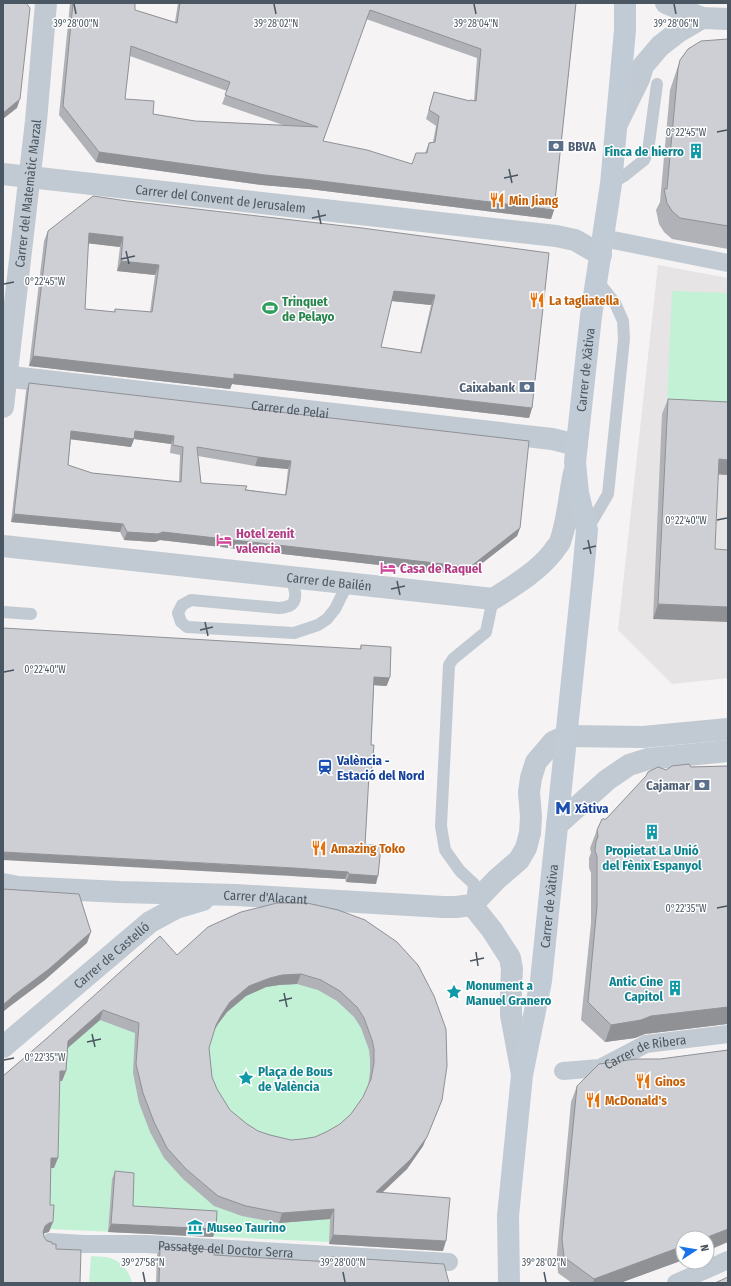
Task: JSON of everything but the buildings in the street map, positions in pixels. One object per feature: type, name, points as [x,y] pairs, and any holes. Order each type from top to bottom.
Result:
[{"type":"main road","name":"Carrer de Xàtiva","points":[[509,1283],[508,1216],[522,1075],[541,981],[587,530],[578,493],[575,470],[596,279],[611,184],[625,30],[625,3]]},
{"type":"street","name":"Carrer del Matemàtic Marzal","points":[[3,407],[4,376],[36,120],[46,3]]},
{"type":"street","points":[[666,3],[702,18],[728,19]]},
{"type":"street","points":[[617,125],[639,79],[643,66],[660,46],[678,32],[702,18]]},
{"type":"street","name":"Carrer del Convent de Jerusalem","points":[[3,174],[556,236],[602,246]]},
{"type":"street","points":[[602,246],[728,263]]},
{"type":"street","name":"Carrer de Pelai","points":[[4,376],[552,439],[577,445]]},
{"type":"street","points":[[493,599],[524,580],[546,560],[559,544],[566,523],[575,470]]},
{"type":"street","name":"Carrer de Bailén","points":[[3,546],[493,599]]},
{"type":"street","points":[[472,905],[497,879],[513,866],[526,848],[530,833],[531,817],[529,792],[531,778],[536,762],[553,742],[566,736],[643,737],[728,728]]},
{"type":"street","points":[[557,825],[608,780],[629,765],[648,759],[728,751]]},
{"type":"street","name":"Carrer d'Alacant","points":[[3,884],[18,887],[236,896],[443,907],[472,905]]},
{"type":"street","name":"Carrer de Castelló","points":[[3,1047],[150,922],[176,908],[193,902],[236,896]]},
{"type":"street","name":"Carrer de Xàtiva","points":[[472,905],[486,921],[510,958],[512,968],[511,1015],[522,1075]]},
{"type":"street","name":"Carrer de Ribera","points":[[563,1071],[600,1068],[646,1044],[728,1034]]},
{"type":"street","name":"Passatge del Doctor Serra","points":[[50,1242],[84,1244],[146,1244],[449,1262]]},
{"type":"street","points":[[676,1283],[728,1260]]},
{"type":"lane","points":[[611,184],[644,160],[648,151],[656,84]]},
{"type":"lane","points":[[587,530],[608,494],[624,339],[623,321],[615,303],[596,279]]},
{"type":"lane","points":[[289,577],[295,588],[294,602],[290,606],[280,608],[190,600],[182,605],[178,613],[181,622],[187,627],[294,633],[318,625],[327,619],[335,609],[348,583]]},
{"type":"lane","points":[[472,905],[474,884],[460,871],[445,850],[441,826],[449,665],[453,659],[486,632],[493,599]]},
{"type":"lane","points":[[3,612],[31,614]]},
{"type":"shaded area","points":[[658,265],[728,278],[728,678],[672,684],[618,630]]},
{"type":"green space","points":[[672,291],[728,293],[727,410],[667,407]]},
{"type":"green space","name":"Plaça de Bous de València","points":[[304,913],[423,1146],[407,1169],[378,1195],[372,1244],[49,1229],[50,1058],[172,962]]},
{"type":"green space","points":[[91,1256],[108,1257],[114,1259],[127,1271],[132,1283],[89,1283]]},
{"type":"place","name":"BBVA","points":[[556,146]]},
{"type":"place","name":"Finca de hierro","points":[[696,151]]},
{"type":"place","name":"Min Jiang","points":[[497,200]]},
{"type":"place","name":"La tagliatella","points":[[537,300]]},
{"type":"place","name":"Trinquet de Pelayo","points":[[270,308]]},
{"type":"place","name":"Caixabank","points":[[527,387]]},
{"type":"place","name":"Hotel zenit valencia","points":[[224,540]]},
{"type":"place","name":"Casa de Raquel","points":[[388,568]]},
{"type":"place","name":"València - Estació del Nord","points":[[325,767]]},
{"type":"place","name":"Cajamar","points":[[702,785]]},
{"type":"place","name":"Xàtiva","points":[[563,808]]},
{"type":"place","name":"Propietat La Unió del Fènix Espanyol","points":[[652,832]]},
{"type":"place","name":"Amazing Toko","points":[[319,848]]},
{"type":"place","name":"Antic Cine Capitol","points":[[675,988]]},
{"type":"place","name":"Monument a Manuel Granero","points":[[454,992]]},
{"type":"place","name":"Plaça de Bous de València","points":[[246,1078]]},
{"type":"place","name":"Ginos","points":[[643,1081]]},
{"type":"place","name":"McDonald's","points":[[593,1100]]},
{"type":"place","name":"Museo Taurino","points":[[195,1227]]}]
